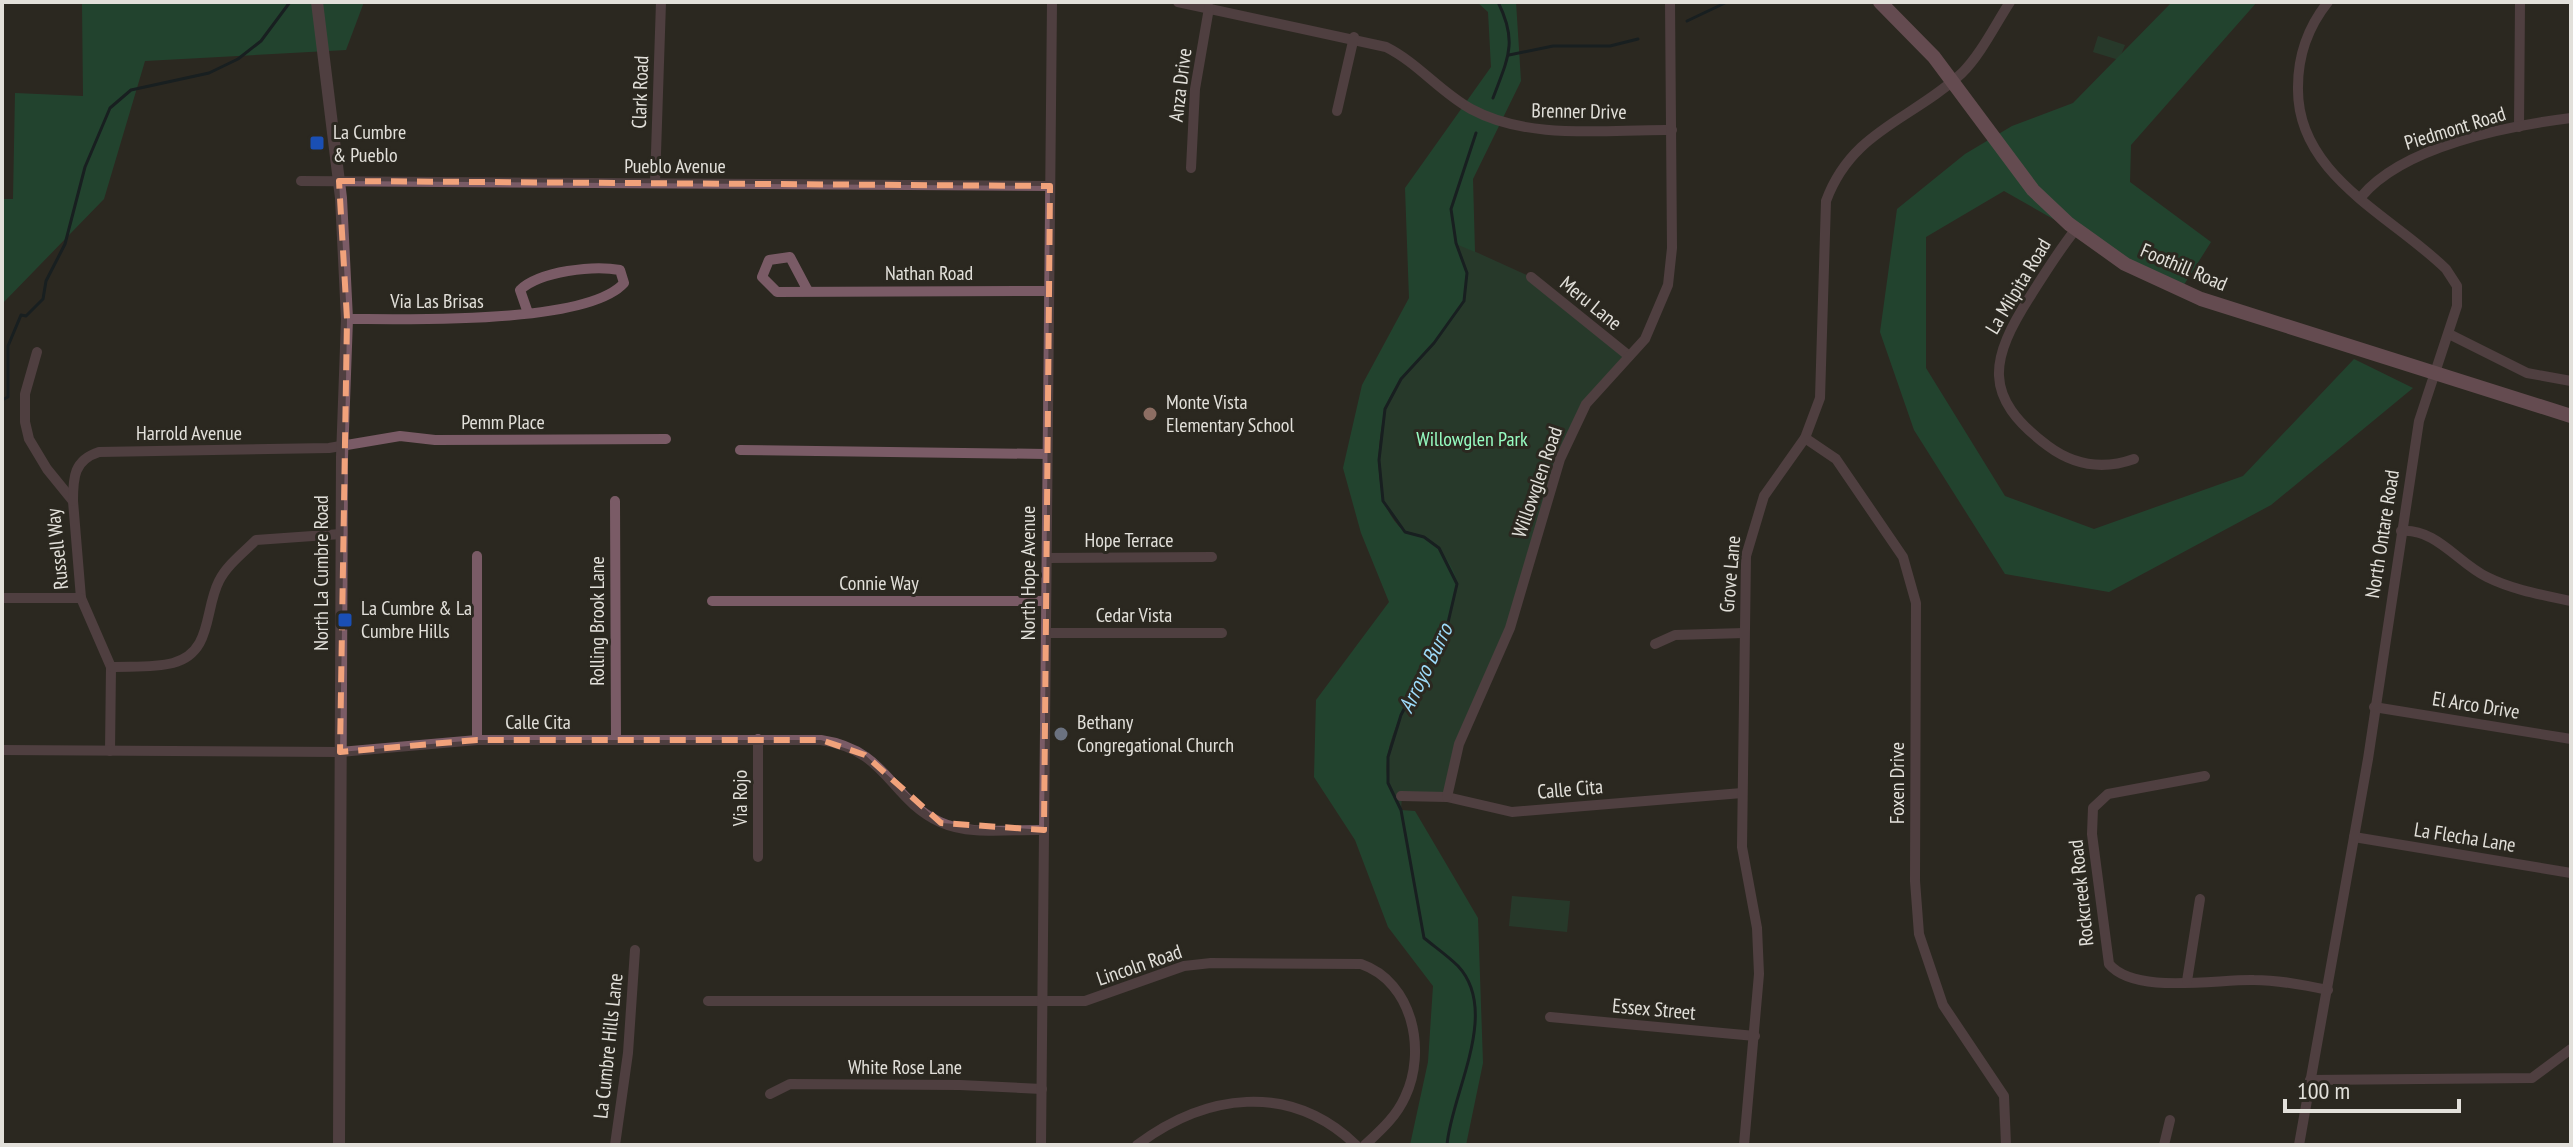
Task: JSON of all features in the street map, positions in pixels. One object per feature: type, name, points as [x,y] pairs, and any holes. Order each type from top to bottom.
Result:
[{"type":"main road","name":"Foothill Road","points":[[1880,2],[1953,81],[2015,170],[2076,229],[2125,264],[2201,299],[2571,416]]},
{"type":"street","name":"North La Cumbre Road","points":[[317,2],[339,181],[347,319],[341,534],[339,1145]]},
{"type":"street","name":"Clark Road","points":[[655,183],[661,2]]},
{"type":"street","name":"North Hope Avenue","points":[[1041,1145],[1052,2]]},
{"type":"street","name":"Brenner Drive","points":[[1178,2],[1354,37],[1401,55],[1467,107],[1499,122],[1536,129],[1672,130]]},
{"type":"street","name":"Willowglen Road","points":[[1447,797],[1459,744],[1510,628],[1560,459],[1586,404],[1645,339],[1668,285],[1672,248],[1670,2]]},
{"type":"street","name":"Grove Lane","points":[[1744,1145],[1755,1036],[1759,950],[1744,868],[1742,793],[1746,556],[1756,514],[1773,480],[1805,438],[1817,410],[1821,386],[1823,216],[1834,179],[1863,143],[1953,81],[1967,67],[2010,2]]},
{"type":"street","name":"North Ontare Road","points":[[2299,1145],[2354,837],[2419,421],[2449,334],[2458,297],[2452,276],[2318,157],[2300,120],[2300,63],[2311,26],[2328,2]]},
{"type":"street","points":[[2519,127],[2520,2]]},
{"type":"street","name":"Anza Drive","points":[[1191,168],[1195,89],[1209,8]]},
{"type":"street","points":[[1337,111],[1354,37]]},
{"type":"street","name":"Piedmont Road","points":[[2361,197],[2395,167],[2519,127],[2571,118]]},
{"type":"street","name":"Pueblo Avenue","points":[[301,181],[1050,186]]},
{"type":"street","name":"La Milpita Road","points":[[2076,229],[2006,335],[1999,358],[2001,387],[2017,420],[2064,457],[2090,465],[2107,466],[2134,459]]},
{"type":"street","name":"Nathan Road","points":[[808,291],[790,257],[769,260],[762,277],[777,292],[1049,291]]},
{"type":"street","name":"Via Las Brisas","points":[[347,319],[479,320],[528,313],[616,293],[624,283],[620,270],[598,266],[531,280],[520,290],[528,313]]},
{"type":"street","name":"Meru Lane","points":[[1531,277],[1629,356]]},
{"type":"street","points":[[2449,334],[2527,373],[2571,381]]},
{"type":"street","name":"Russell Way","points":[[37,352],[25,394],[25,422],[29,439],[47,469],[73,501],[81,598],[111,667],[110,751]]},
{"type":"street","name":"Pemm Place","points":[[342,446],[400,436],[435,440],[666,439]]},
{"type":"street","name":"Foxen Drive","points":[[1805,438],[1836,459],[1903,557],[1910,574],[1916,603],[1915,881],[1919,934],[1943,1005],[2004,1096],[2006,1145]]},
{"type":"street","name":"Harrold Avenue","points":[[73,501],[76,469],[82,461],[99,452],[342,446]]},
{"type":"street","points":[[740,450],[1046,454]]},
{"type":"street","name":"Rolling Brook Lane","points":[[615,501],[616,740]]},
{"type":"street","points":[[2401,531],[2411,531],[2439,542],[2484,576],[2501,584],[2571,601]]},
{"type":"street","points":[[111,667],[170,664],[191,653],[205,634],[213,598],[224,572],[256,540],[341,534]]},
{"type":"street","points":[[477,556],[477,740]]},
{"type":"street","name":"Hope Terrace","points":[[1047,558],[1212,557]]},
{"type":"street","points":[[2,598],[81,598]]},
{"type":"street","name":"Connie Way","points":[[712,601],[1046,601]]},
{"type":"street","name":"Cedar Vista","points":[[1046,633],[1222,633]]},
{"type":"street","points":[[1655,644],[1675,635],[1744,633]]},
{"type":"street","name":"El Arco Drive","points":[[2374,707],[2571,739]]},
{"type":"street","name":"Via Rojo","points":[[758,739],[758,857]]},
{"type":"street","name":"Calle Cita","points":[[2,750],[340,752],[477,740],[821,740],[847,746],[876,762],[925,814],[953,827],[1044,830]]},
{"type":"street","name":"Rockcreek Road","points":[[2205,776],[2108,794],[2097,802],[2091,815],[2109,964],[2119,974],[2133,979],[2257,980],[2328,990]]},
{"type":"street","name":"Calle Cita","points":[[1401,796],[1447,797],[1512,812],[1742,793]]},
{"type":"street","name":"La Flecha Lane","points":[[2354,837],[2571,873]]},
{"type":"street","points":[[2187,981],[2200,899]]},
{"type":"street","name":"La Cumbre Hills Lane","points":[[615,1145],[628,1053],[635,950]]},
{"type":"street","name":"Lincoln Road","points":[[708,1001],[1042,1003],[1101,998],[1169,970],[1211,963],[1354,963],[1372,968],[1390,981],[1402,999],[1413,1027],[1416,1056],[1411,1084],[1398,1110],[1365,1145]]},
{"type":"street","name":"Essex Street","points":[[1550,1017],[1755,1036]]},
{"type":"street","points":[[2310,1080],[2532,1078],[2571,1049]]},
{"type":"street","name":"White Rose Lane","points":[[770,1094],[790,1084],[1042,1089]]},
{"type":"street","points":[[1137,1145],[1183,1115],[1243,1102],[1276,1105],[1309,1114],[1356,1145]]},
{"type":"street","points":[[2164,1145],[2170,1120]]},
{"type":"highlighted area","points":[[339,181],[1050,186],[1044,830],[941,823],[865,755],[821,740],[477,740],[340,752],[347,319]]},
{"type":"green space","points":[[82,2],[364,2],[346,50],[145,61],[104,199],[2,304],[2,199],[13,199],[15,93],[83,96]]},
{"type":"green space","points":[[1477,2],[1516,2],[1521,81],[1473,179],[1475,252],[1456,244],[1467,273],[1466,292],[1459,310],[1447,327],[1392,393],[1382,425],[1379,458],[1382,491],[1394,520],[1406,532],[1427,540],[1439,550],[1453,570],[1457,586],[1445,627],[1391,740],[1387,762],[1388,782],[1401,810],[1415,811],[1478,918],[1483,1063],[1466,1145],[1410,1145],[1428,1062],[1433,986],[1388,927],[1355,840],[1314,777],[1316,700],[1389,602],[1361,533],[1343,468],[1362,385],[1409,298],[1405,188],[1491,67],[1488,12]]},
{"type":"green space","points":[[2172,2],[2257,2],[2131,145],[2130,182],[2211,242],[2180,291],[2004,191],[1926,237],[1926,368],[2005,496],[2094,529],[2243,476],[2354,359],[2413,388],[2271,505],[2109,592],[2005,574],[1914,430],[1880,332],[1897,209],[1965,154],[2012,126],[2073,103]]},
{"type":"green space","points":[[2098,36],[2125,45],[2119,60],[2093,52]]},
{"type":"green space","name":"Willowglen Park","points":[[1456,243],[1531,277],[1629,356],[1573,428],[1510,628],[1469,719],[1447,797],[1402,796],[1401,810],[1388,782],[1387,764],[1391,744],[1397,723],[1417,681],[1447,627],[1424,537],[1405,532],[1383,501],[1379,460],[1385,409],[1401,379],[1434,343]]},
{"type":"green space","points":[[1512,896],[1570,901],[1567,932],[1509,926]]},
{"type":"waterway","points":[[2,400],[8,397],[8,346],[21,315],[26,316],[43,299],[46,281],[65,244],[85,167],[110,108],[131,90],[209,73],[238,59],[261,41],[290,2]]},
{"type":"waterway","name":"Arroyo Burro","points":[[1493,98],[1509,50],[1508,28],[1498,2]]},
{"type":"waterway","points":[[1687,21],[1727,2]]},
{"type":"waterway","points":[[1509,55],[1553,46],[1610,46],[1638,39]]},
{"type":"waterway","name":"Arroyo Burro","points":[[1447,1145],[1470,1054],[1475,1006],[1470,985],[1458,966],[1424,938],[1401,810],[1388,783],[1388,757],[1401,715],[1447,627],[1457,584],[1439,548],[1424,537],[1405,532],[1383,501],[1379,460],[1385,409],[1401,379],[1434,343],[1464,301],[1467,273],[1456,243],[1451,209],[1476,133]]},
{"type":"place","name":"La Cumbre & Pueblo","points":[[317,143]]},
{"type":"place","name":"Monte Vista Elementary School","points":[[1150,414]]},
{"type":"place","name":"La Cumbre & La Cumbre Hills","points":[[345,620]]},
{"type":"place","name":"Bethany Congregational Church","points":[[1061,734]]}]
